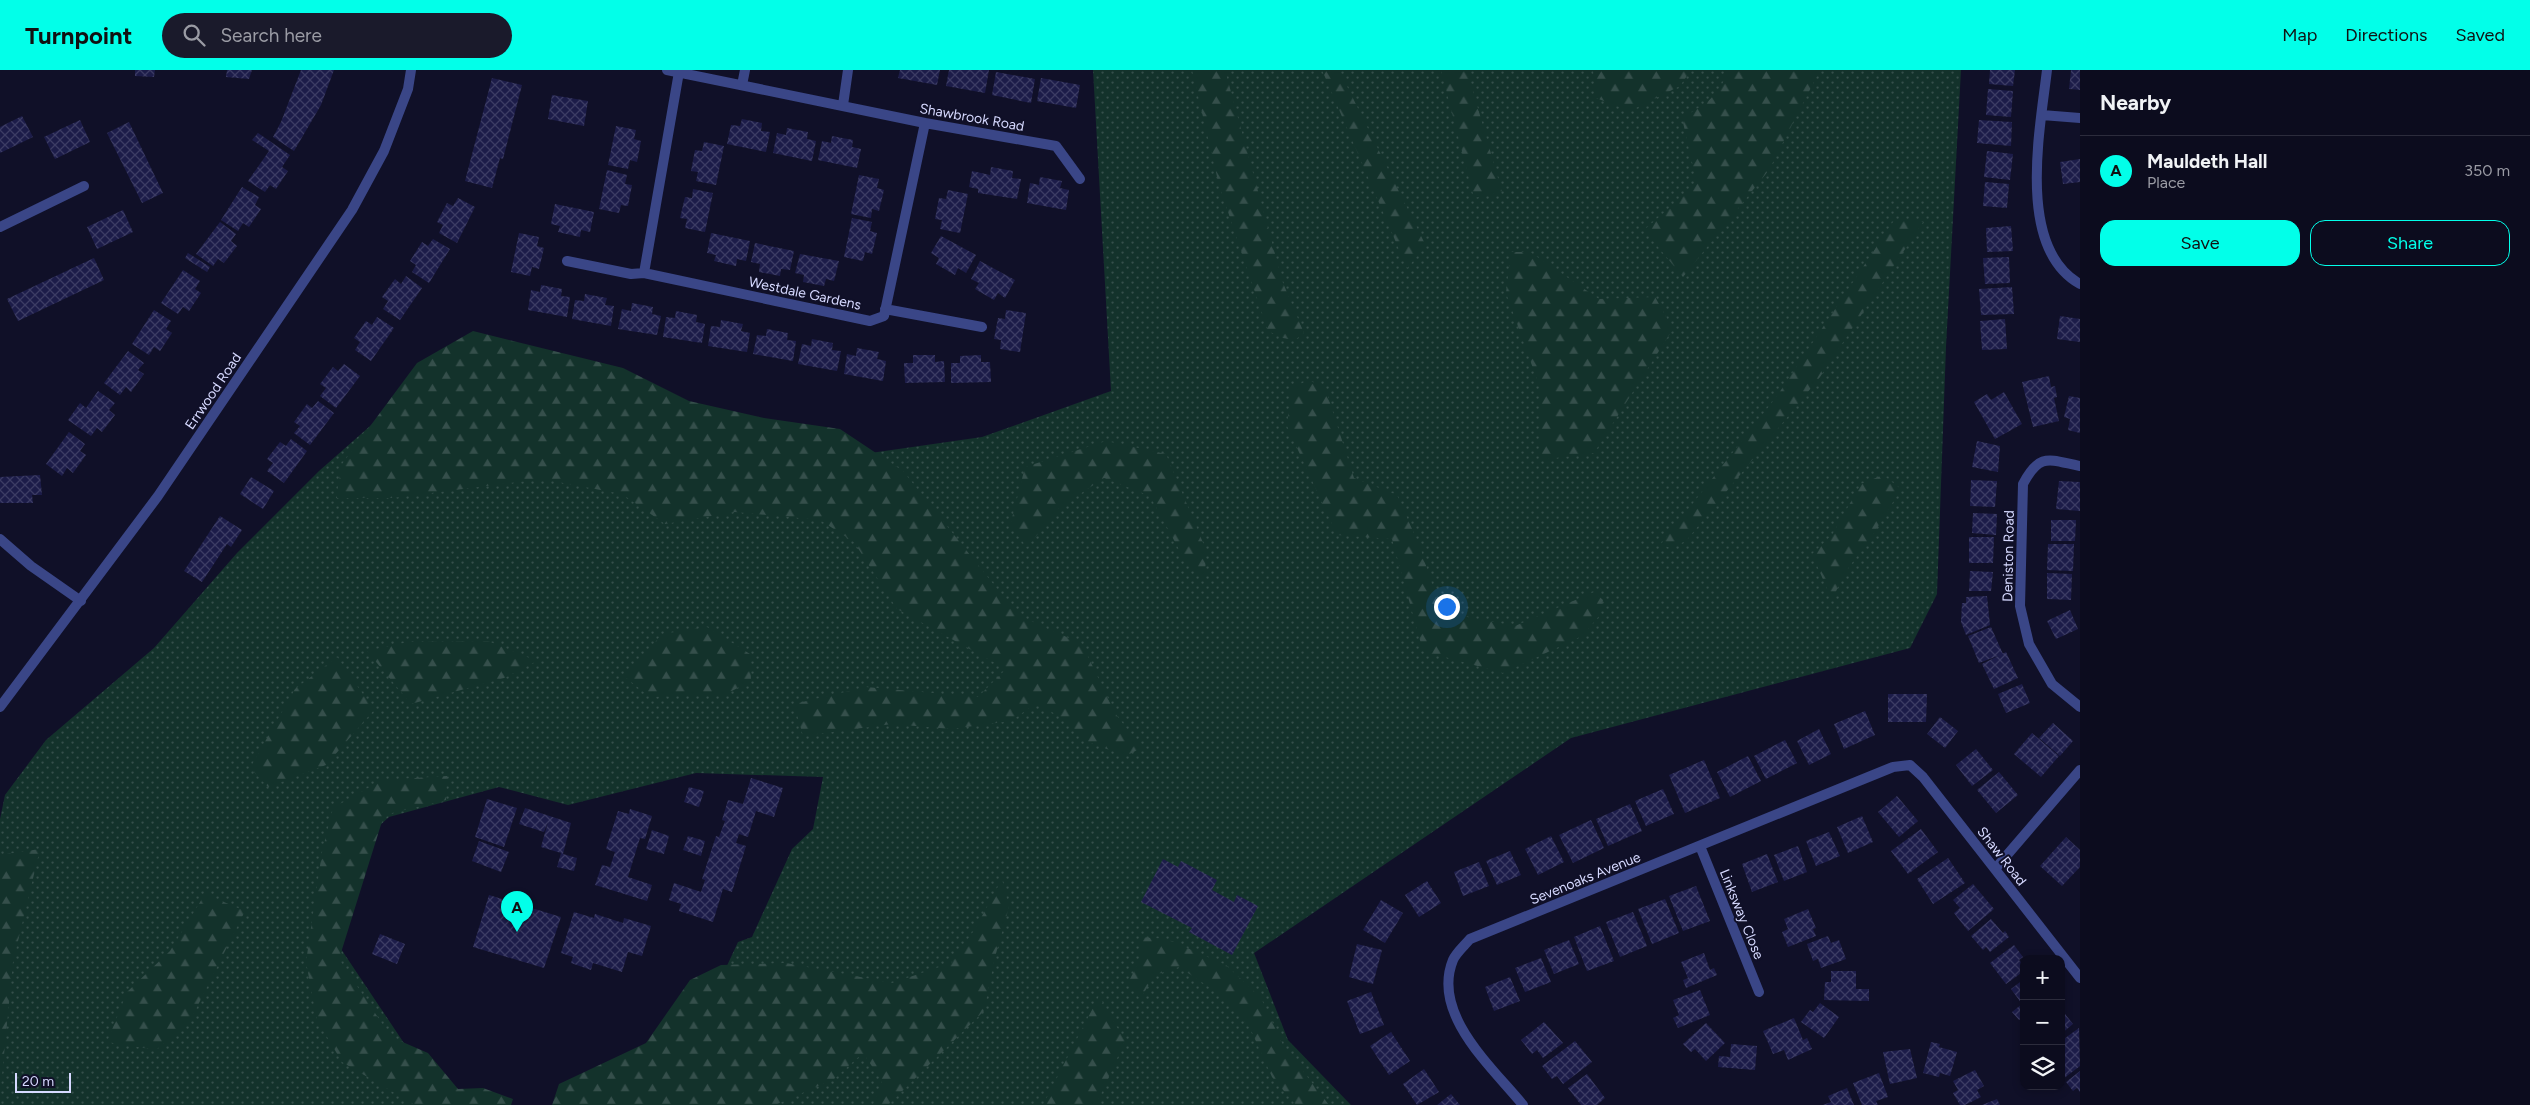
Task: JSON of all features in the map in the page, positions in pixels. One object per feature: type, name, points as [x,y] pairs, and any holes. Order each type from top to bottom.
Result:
[{"type":"street","name":"Errwood Road","points":[[0,707],[158,496],[352,210],[384,151],[408,89],[411,70]]},
{"type":"street","name":"Shawbrook Road","points":[[667,70],[925,123],[1056,146],[1080,179]]},
{"type":"street","points":[[742,85],[745,70]]},
{"type":"street","points":[[843,105],[848,70]]},
{"type":"street","points":[[2047,70],[2036,170],[2041,220],[2052,255],[2068,277],[2080,284]]},
{"type":"street","points":[[644,273],[679,72]]},
{"type":"street","points":[[2042,115],[2080,118]]},
{"type":"street","points":[[925,123],[886,310],[982,327]]},
{"type":"street","points":[[0,227],[84,186]]},
{"type":"street","name":"Westdale Gardens","points":[[566,261],[631,274],[644,273],[870,321],[884,316],[886,310]]},
{"type":"street","name":"Deniston Road","points":[[2080,466],[2047,460],[2032,467],[2023,484],[2020,606],[2029,644],[2052,684],[2080,707]]},
{"type":"street","points":[[0,539],[31,566],[80,601]]},
{"type":"street","name":"Shaw Road","points":[[1894,767],[1910,766],[1923,777],[2080,978]]},
{"type":"street","name":"Sevenoaks Avenue","points":[[1523,1105],[1475,1047],[1453,1016],[1446,985],[1453,959],[1470,939],[1894,767]]},
{"type":"street","points":[[1995,869],[2080,770]]},
{"type":"street","name":"Linksway Close","points":[[1700,846],[1759,992]]},
{"type":"green space","points":[[1093,70],[1961,70],[1946,347],[1937,594],[1910,648],[1571,738],[1254,953],[1288,1040],[1351,1105],[618,1105],[712,998],[738,942],[752,937],[792,849],[813,829],[823,777],[696,773],[568,805],[499,787],[389,817],[367,837],[337,943],[428,1079],[474,1105],[0,1105],[0,819],[5,795],[46,740],[154,648],[237,553],[319,471],[411,390],[794,464],[982,437],[1111,391]]},
{"type":"green space","points":[[1192,70],[1225,70],[1283,283],[1304,333],[1295,340],[1283,338],[1268,331],[1219,185]]},
{"type":"green space","points":[[1322,70],[1339,70],[1426,246],[1407,268]]},
{"type":"green space","points":[[1441,70],[1467,70],[1502,192],[1474,198]]},
{"type":"green space","points":[[1593,70],[1691,70],[1680,86],[1630,111],[1596,98]]},
{"type":"green space","points":[[1729,70],[1820,70],[1769,170],[1683,277],[1644,230],[1697,184],[1682,118],[1715,94]]},
{"type":"green space","points":[[1895,219],[1923,222],[1820,377],[1686,541],[1670,548],[1661,544],[1777,396]]},
{"type":"green space","points":[[1511,252],[1530,252],[1599,299],[1655,297],[1673,329],[1594,453],[1540,460],[1539,385],[1506,293]]},
{"type":"green space","points":[[473,331],[623,368],[689,401],[764,418],[840,429],[903,471],[1018,615],[1082,644],[1115,713],[1141,748],[1126,756],[1088,742],[1064,719],[1036,703],[1011,721],[951,729],[892,724],[803,736],[794,704],[866,687],[978,697],[1006,669],[897,609],[854,542],[820,520],[735,512],[665,524],[622,494],[542,479],[392,498],[336,498],[342,464],[417,363]]},
{"type":"green space","points":[[1308,380],[1325,387],[1354,478],[1397,495],[1420,547],[1441,612],[1515,626],[1594,592],[1603,600],[1600,615],[1582,636],[1503,673],[1423,651],[1392,539],[1337,535],[1287,426],[1291,389]]},
{"type":"green space","points":[[1106,441],[1166,454],[1206,550],[1205,577],[1187,564],[1150,496],[1104,478],[1059,508],[1027,547],[1010,526],[1025,467]]},
{"type":"green space","points":[[1883,475],[1901,489],[1874,533],[1844,574],[1832,600],[1812,554],[1832,535],[1861,484]]},
{"type":"green space","points":[[707,627],[750,654],[751,681],[726,694],[650,697],[625,677],[662,634]]},
{"type":"green space","points":[[488,641],[537,661],[504,678],[411,704],[367,651],[408,642]]},
{"type":"green space","points":[[337,657],[374,710],[326,765],[268,787],[250,768],[295,689]]},
{"type":"green space","points":[[447,776],[446,800],[384,815],[339,959],[391,1037],[428,1053],[458,1089],[483,1088],[513,1099],[511,1105],[415,1105],[342,1062],[317,1020],[306,962],[322,852],[333,808],[382,780]]},
{"type":"green space","points":[[40,849],[13,962],[0,1096],[0,855]]},
{"type":"green space","points":[[1002,879],[1009,907],[995,957],[984,1011],[888,1105],[873,1105],[882,1081],[863,1053],[834,1079],[775,1105],[552,1105],[559,1084],[646,1043],[690,980],[721,965],[786,963],[892,983],[951,963],[975,929]]},
{"type":"green space","points":[[205,894],[245,911],[190,1021],[156,1050],[107,1042],[127,992],[170,951]]},
{"type":"green space","points":[[1140,937],[1167,939],[1226,965],[1261,998],[1283,1045],[1329,1105],[1296,1105],[1272,1077],[1250,1028],[1221,995],[1179,967],[1155,975],[1140,999],[1128,983],[1139,961]]},
{"type":"green space","points":[[1099,996],[1125,1041],[1096,1105],[1043,1105]]},
{"type":"building","points":[[135,70],[155,70],[154,77],[135,76]]},
{"type":"building","points":[[227,70],[252,70],[249,79],[226,77]]},
{"type":"building","points":[[301,70],[334,70],[321,105],[294,151],[273,137],[281,122]]},
{"type":"building","points":[[900,70],[940,70],[937,85],[898,78]]},
{"type":"building","points":[[949,70],[989,70],[985,93],[946,86]]},
{"type":"building","points":[[1990,70],[2015,70],[2013,86],[1989,84]]},
{"type":"building","points":[[2071,70],[2080,70],[2080,90],[2069,89]]},
{"type":"building","points":[[996,72],[1035,79],[1031,103],[992,95]]},
{"type":"building","points":[[492,78],[522,85],[503,159],[500,158],[492,188],[465,181]]},
{"type":"building","points":[[1041,78],[1080,85],[1076,108],[1037,101]]},
{"type":"building","points":[[1988,89],[2013,91],[2011,117],[1986,115]]},
{"type":"building","points":[[552,95],[588,101],[584,126],[548,119]]},
{"type":"building","points":[[22,116],[33,137],[0,153],[0,127]]},
{"type":"building","points":[[742,119],[762,123],[761,131],[770,132],[766,152],[727,144],[731,125],[740,126]]},
{"type":"building","points":[[80,120],[90,142],[55,159],[44,137]]},
{"type":"building","points":[[1979,120],[2012,122],[2011,146],[1977,143]]},
{"type":"building","points":[[129,122],[163,193],[142,203],[107,133]]},
{"type":"building","points":[[616,126],[636,130],[634,139],[641,141],[637,162],[630,160],[628,169],[608,165]]},
{"type":"building","points":[[787,128],[808,132],[807,139],[816,141],[812,161],[773,153],[777,133],[786,135]]},
{"type":"building","points":[[258,133],[290,155],[282,167],[288,171],[276,189],[270,185],[265,192],[248,181],[269,151],[252,140]]},
{"type":"building","points":[[832,136],[853,140],[852,147],[861,149],[857,168],[818,160],[822,141],[831,143]]},
{"type":"building","points":[[704,142],[724,146],[716,185],[696,181],[698,172],[691,171],[695,150],[702,151]]},
{"type":"building","points":[[1987,151],[2013,154],[2010,180],[1984,177]]},
{"type":"building","points":[[2080,159],[2080,182],[2063,184],[2060,162]]},
{"type":"building","points":[[991,167],[1013,171],[1012,178],[1021,179],[1017,199],[978,193],[978,189],[969,187],[972,171],[990,175]]},
{"type":"building","points":[[607,170],[627,175],[625,184],[632,185],[628,206],[621,205],[619,213],[599,209]]},
{"type":"building","points":[[859,175],[879,179],[877,188],[884,190],[879,211],[872,209],[871,218],[851,214]]},
{"type":"building","points":[[1040,177],[1062,181],[1060,188],[1069,190],[1066,210],[1027,203],[1030,183],[1039,185]]},
{"type":"building","points":[[1985,182],[2009,184],[2007,208],[1983,206]]},
{"type":"building","points":[[242,187],[259,197],[255,205],[261,209],[249,227],[243,223],[238,231],[221,220]]},
{"type":"building","points":[[693,189],[713,193],[705,232],[685,228],[687,219],[680,218],[685,197],[692,198]]},
{"type":"building","points":[[948,190],[968,194],[960,233],[940,229],[942,220],[935,219],[939,198],[946,199]]},
{"type":"building","points":[[458,198],[475,207],[457,243],[439,233],[443,225],[437,222],[447,203],[453,206]]},
{"type":"building","points":[[555,204],[594,212],[590,232],[581,230],[580,237],[558,232],[560,226],[551,224]]},
{"type":"building","points":[[123,210],[133,232],[97,249],[87,227]]},
{"type":"building","points":[[852,218],[872,222],[870,231],[877,233],[872,254],[865,252],[863,261],[844,257]]},
{"type":"building","points":[[220,222],[236,234],[231,241],[237,246],[224,263],[218,259],[213,266],[196,254]]},
{"type":"building","points":[[2011,226],[2013,251],[1987,252],[1986,228]]},
{"type":"building","points":[[519,233],[539,237],[537,246],[544,248],[539,269],[532,267],[530,276],[511,272]]},
{"type":"building","points":[[711,233],[750,241],[746,261],[737,259],[736,266],[714,261],[716,255],[707,253]]},
{"type":"building","points":[[941,236],[976,255],[966,273],[958,268],[955,275],[936,264],[939,258],[931,253]]},
{"type":"building","points":[[433,239],[450,249],[429,283],[412,272],[416,265],[410,261],[422,242],[428,246]]},
{"type":"building","points":[[755,243],[794,251],[790,270],[781,269],[780,276],[759,272],[760,264],[751,262]]},
{"type":"building","points":[[188,253],[210,267],[207,272],[185,258]]},
{"type":"building","points":[[800,254],[839,261],[834,281],[826,279],[824,286],[803,282],[804,275],[795,273]]},
{"type":"building","points":[[2009,257],[2010,283],[1985,284],[1983,258]]},
{"type":"building","points":[[94,258],[104,280],[18,321],[7,299]]},
{"type":"building","points":[[980,261],[1015,280],[1005,298],[998,293],[994,300],[975,289],[979,283],[971,279]]},
{"type":"building","points":[[183,270],[200,281],[195,289],[201,293],[189,311],[183,307],[178,314],[161,303]]},
{"type":"building","points":[[406,276],[422,288],[400,320],[383,309],[388,301],[382,297],[395,279],[401,284]]},
{"type":"building","points":[[541,285],[562,289],[561,296],[570,297],[567,317],[528,310],[531,290],[540,292]]},
{"type":"building","points":[[2012,287],[2014,314],[1981,315],[1979,289]]},
{"type":"building","points":[[585,294],[607,298],[605,305],[614,306],[611,326],[572,319],[575,300],[584,301]]},
{"type":"building","points":[[632,303],[653,307],[652,314],[661,316],[657,335],[618,329],[622,309],[631,311]]},
{"type":"building","points":[[154,310],[171,321],[166,329],[172,333],[160,351],[154,347],[149,355],[132,344]]},
{"type":"building","points":[[1006,310],[1026,313],[1020,352],[1000,349],[1001,340],[994,339],[998,318],[1005,319]]},
{"type":"building","points":[[676,311],[697,315],[696,322],[705,324],[702,343],[663,337],[666,317],[675,318]]},
{"type":"building","points":[[2060,316],[2080,319],[2080,342],[2057,339]]},
{"type":"building","points":[[377,317],[394,328],[371,361],[355,350],[360,342],[354,338],[366,321],[372,325]]},
{"type":"building","points":[[2005,319],[2007,349],[1982,350],[1980,321]]},
{"type":"building","points":[[721,320],[743,324],[741,331],[750,333],[747,352],[708,346],[711,326],[720,327]]},
{"type":"building","points":[[767,329],[788,333],[787,340],[796,341],[793,361],[753,354],[757,335],[766,336]]},
{"type":"building","points":[[812,339],[833,343],[832,350],[841,351],[837,371],[798,364],[802,344],[811,346]]},
{"type":"building","points":[[857,348],[879,352],[877,359],[886,361],[883,381],[844,374],[847,354],[856,356]]},
{"type":"building","points":[[128,351],[144,363],[138,370],[144,374],[131,392],[126,387],[120,395],[104,383]]},
{"type":"building","points":[[913,355],[935,355],[935,362],[944,361],[945,382],[905,383],[904,363],[913,363]]},
{"type":"building","points":[[981,355],[981,362],[990,362],[991,382],[951,383],[951,363],[960,363],[960,356]]},
{"type":"building","points":[[344,364],[360,376],[336,408],[320,396],[326,388],[320,384],[333,367],[338,371]]},
{"type":"building","points":[[2049,376],[2051,387],[2055,386],[2057,397],[2054,398],[2059,421],[2033,427],[2022,382]]},
{"type":"building","points":[[98,391],[115,403],[109,410],[115,415],[102,432],[97,428],[91,436],[68,420],[80,403],[86,408]]},
{"type":"building","points":[[2004,392],[2022,424],[1995,439],[1974,402],[1987,394],[1991,400]]},
{"type":"building","points":[[2069,396],[2080,398],[2080,433],[2068,430],[2070,419],[2064,417]]},
{"type":"building","points":[[318,401],[334,413],[310,445],[294,433],[300,426],[294,422],[307,404],[312,408]]},
{"type":"building","points":[[69,432],[85,444],[80,451],[86,455],[73,473],[67,468],[62,476],[46,464]]},
{"type":"building","points":[[291,439],[307,451],[284,483],[267,471],[273,463],[267,459],[280,442],[286,446]]},
{"type":"building","points":[[1977,441],[2000,446],[1998,472],[1972,467]]},
{"type":"building","points":[[40,475],[42,495],[32,495],[33,503],[0,503],[0,477]]},
{"type":"building","points":[[251,477],[274,491],[263,509],[240,494]]},
{"type":"building","points":[[1971,480],[1997,481],[1995,507],[1970,506]]},
{"type":"building","points":[[2059,481],[2080,482],[2080,511],[2056,509]]},
{"type":"building","points":[[1973,513],[1997,514],[1996,535],[1972,533]]},
{"type":"building","points":[[220,516],[242,530],[231,547],[227,544],[202,582],[184,571]]},
{"type":"building","points":[[2051,520],[2076,520],[2075,541],[2051,541]]},
{"type":"building","points":[[1969,537],[1994,537],[1993,563],[1969,563]]},
{"type":"building","points":[[2048,544],[2074,544],[2073,571],[2047,570]]},
{"type":"building","points":[[1970,571],[1993,572],[1991,591],[1969,591]]},
{"type":"building","points":[[2047,573],[2072,574],[2071,600],[2047,599]]},
{"type":"building","points":[[1987,596],[1990,625],[1966,635],[1961,622],[1962,603],[1966,603],[1966,597]]},
{"type":"building","points":[[2070,610],[2078,629],[2056,639],[2047,621]]},
{"type":"building","points":[[1991,627],[2003,654],[1979,663],[1968,636]]},
{"type":"building","points":[[2006,652],[2018,678],[1994,689],[1982,664]]},
{"type":"building","points":[[2022,684],[2030,703],[2006,713],[1998,694]]},
{"type":"building","points":[[1888,694],[1927,694],[1926,722],[1888,722]]},
{"type":"building","points":[[1865,711],[1875,735],[1844,749],[1834,724]]},
{"type":"building","points":[[1940,717],[1958,731],[1945,748],[1927,734]]},
{"type":"building","points":[[2053,723],[2073,741],[2060,756],[2039,738]]},
{"type":"building","points":[[1819,729],[1831,754],[1809,765],[1797,741]]},
{"type":"building","points":[[2032,733],[2059,756],[2041,777],[2014,754]]},
{"type":"building","points":[[1785,740],[1797,763],[1766,779],[1754,756]]},
{"type":"building","points":[[1976,749],[1993,770],[1972,786],[1956,765]]},
{"type":"building","points":[[1748,756],[1761,781],[1730,797],[1717,772]]},
{"type":"building","points":[[1704,760],[1720,798],[1685,813],[1669,775]]},
{"type":"building","points":[[1999,772],[2018,795],[1996,813],[1977,790]]},
{"type":"building","points":[[751,778],[783,788],[774,817],[756,811],[748,837],[739,834],[736,843],[746,846],[732,892],[723,889],[713,922],[679,911],[681,904],[669,900],[674,883],[701,892],[705,880],[702,879],[716,836],[719,837],[725,821],[722,820],[728,800],[743,804]]},
{"type":"building","points":[[689,787],[704,791],[699,807],[684,802]]},
{"type":"building","points":[[1663,789],[1674,814],[1646,826],[1635,801]]},
{"type":"building","points":[[1897,796],[1918,821],[1899,837],[1878,812]]},
{"type":"building","points":[[487,799],[517,808],[504,847],[475,837]]},
{"type":"building","points":[[1630,804],[1642,831],[1608,846],[1596,819]]},
{"type":"building","points":[[525,808],[571,823],[563,854],[577,858],[574,871],[557,867],[561,853],[541,847],[548,822],[544,832],[519,824]]},
{"type":"building","points":[[630,809],[652,816],[645,839],[640,838],[628,877],[652,885],[647,901],[595,885],[602,865],[610,867],[615,852],[606,849],[618,811],[629,814]]},
{"type":"building","points":[[1862,816],[1873,842],[1848,853],[1837,827]]},
{"type":"building","points":[[1591,820],[1604,848],[1573,863],[1559,835]]},
{"type":"building","points":[[1921,829],[1938,852],[1908,874],[1891,851]]},
{"type":"building","points":[[652,830],[669,836],[664,854],[646,849]]},
{"type":"building","points":[[1829,832],[1840,856],[1816,866],[1806,841]]},
{"type":"building","points":[[688,836],[705,841],[701,856],[683,850]]},
{"type":"building","points":[[1551,836],[1564,862],[1538,875],[1525,849]]},
{"type":"building","points":[[2066,837],[2080,850],[2080,867],[2062,886],[2040,866]]},
{"type":"building","points":[[479,841],[509,852],[501,872],[472,861]]},
{"type":"building","points":[[1798,846],[1807,872],[1784,881],[1774,855]]},
{"type":"building","points":[[1510,851],[1521,875],[1497,885],[1486,861]]},
{"type":"building","points":[[1767,854],[1778,882],[1752,892],[1742,864]]},
{"type":"building","points":[[1948,858],[1965,883],[1933,904],[1917,879]]},
{"type":"building","points":[[1163,859],[1178,867],[1181,861],[1217,880],[1212,890],[1234,902],[1237,895],[1258,906],[1232,955],[1189,932],[1192,928],[1141,902]]},
{"type":"building","points":[[1479,862],[1489,886],[1463,896],[1454,872]]},
{"type":"building","points":[[1427,881],[1441,903],[1419,917],[1405,895]]},
{"type":"building","points":[[1973,884],[1994,909],[1968,931],[1954,913],[1960,908],[1953,900]]},
{"type":"building","points":[[1696,886],[1710,921],[1683,931],[1669,896]]},
{"type":"building","points":[[489,895],[561,917],[544,968],[473,947]]},
{"type":"building","points":[[1665,899],[1679,933],[1652,944],[1638,909]]},
{"type":"building","points":[[1381,900],[1403,913],[1385,943],[1363,930]]},
{"type":"building","points":[[1808,909],[1816,928],[1813,929],[1816,936],[1788,947],[1782,932],[1788,929],[1784,919]]},
{"type":"building","points":[[574,912],[594,918],[595,914],[623,923],[624,918],[651,926],[642,956],[628,952],[622,972],[593,963],[591,970],[571,963],[573,957],[561,953]]},
{"type":"building","points":[[1633,912],[1647,946],[1620,957],[1606,922]]},
{"type":"building","points":[[1991,919],[2009,937],[1990,952],[1986,947],[1983,950],[1971,936]]},
{"type":"building","points":[[1600,926],[1614,961],[1587,971],[1574,937]]},
{"type":"building","points":[[380,934],[405,944],[397,964],[372,954]]},
{"type":"building","points":[[1828,936],[1831,943],[1839,940],[1846,959],[1821,968],[1818,959],[1813,961],[1807,944]]},
{"type":"building","points":[[1569,940],[1579,964],[1554,974],[1544,950]]},
{"type":"building","points":[[1357,944],[1382,950],[1373,984],[1349,977]]},
{"type":"building","points":[[2014,945],[2022,955],[2019,960],[2020,974],[2006,984],[1990,963]]},
{"type":"building","points":[[1704,953],[1710,970],[1714,968],[1717,975],[1686,988],[1683,980],[1688,978],[1681,962]]},
{"type":"building","points":[[1541,958],[1551,982],[1525,992],[1515,968]]},
{"type":"building","points":[[1831,971],[1856,971],[1856,989],[1869,989],[1869,1001],[1824,1000],[1825,982],[1831,982]]},
{"type":"building","points":[[1510,977],[1520,1001],[1494,1011],[1485,987]]},
{"type":"building","points":[[2020,982],[2020,1001],[2011,989]]},
{"type":"building","points":[[1700,990],[1710,1015],[1678,1028],[1673,1018],[1679,1015],[1673,1000]]},
{"type":"building","points":[[1371,992],[1384,1025],[1360,1034],[1347,1001]]},
{"type":"building","points":[[1820,1003],[1839,1017],[1824,1038],[1801,1022],[1810,1010],[1813,1012]]},
{"type":"building","points":[[2020,1006],[2020,1019],[2019,1020],[2012,1012]]},
{"type":"building","points":[[2065,1014],[2073,1024],[2065,1031]]},
{"type":"building","points":[[1794,1018],[1803,1040],[1807,1038],[1812,1049],[1788,1060],[1784,1050],[1773,1054],[1763,1031]]},
{"type":"building","points":[[1544,1022],[1563,1043],[1543,1058],[1537,1050],[1532,1054],[1521,1040]]},
{"type":"building","points":[[1706,1023],[1725,1043],[1706,1061],[1695,1049],[1691,1052],[1683,1044]]},
{"type":"building","points":[[2079,1028],[2080,1066],[2065,1077],[2065,1045],[2065,1038]]},
{"type":"building","points":[[1391,1032],[1410,1061],[1389,1075],[1370,1046]]},
{"type":"building","points":[[1575,1041],[1592,1062],[1563,1084],[1557,1076],[1552,1079],[1542,1066]]},
{"type":"building","points":[[1931,1042],[1940,1044],[1939,1047],[1957,1052],[1950,1076],[1940,1073],[1939,1077],[1923,1073]]},
{"type":"building","points":[[1731,1044],[1757,1046],[1755,1070],[1718,1067],[1719,1056],[1730,1057]]},
{"type":"building","points":[[1910,1049],[1917,1078],[1890,1084],[1883,1052]]},
{"type":"building","points":[[1424,1069],[1439,1092],[1417,1105],[1403,1084]]},
{"type":"building","points":[[1975,1070],[1984,1086],[1977,1090],[1981,1097],[1965,1105],[1960,1105],[1953,1093],[1958,1090],[1953,1081]]},
{"type":"building","points":[[2080,1071],[2080,1092],[2077,1088],[2073,1091],[2066,1082]]},
{"type":"building","points":[[1879,1073],[1888,1097],[1876,1101],[1878,1105],[1862,1105],[1853,1083]]},
{"type":"building","points":[[1587,1074],[1605,1098],[1597,1105],[1581,1105],[1568,1088]]},
{"type":"building","points":[[1847,1088],[1854,1105],[1823,1105],[1831,1102],[1828,1096]]},
{"type":"building","points":[[1451,1094],[1460,1105],[1437,1105]]},
{"type":"building","points":[[1997,1099],[2000,1105],[1982,1105]]},
{"type":"place","name":"Mauldeth Hall","points":[[517,932]]}]
